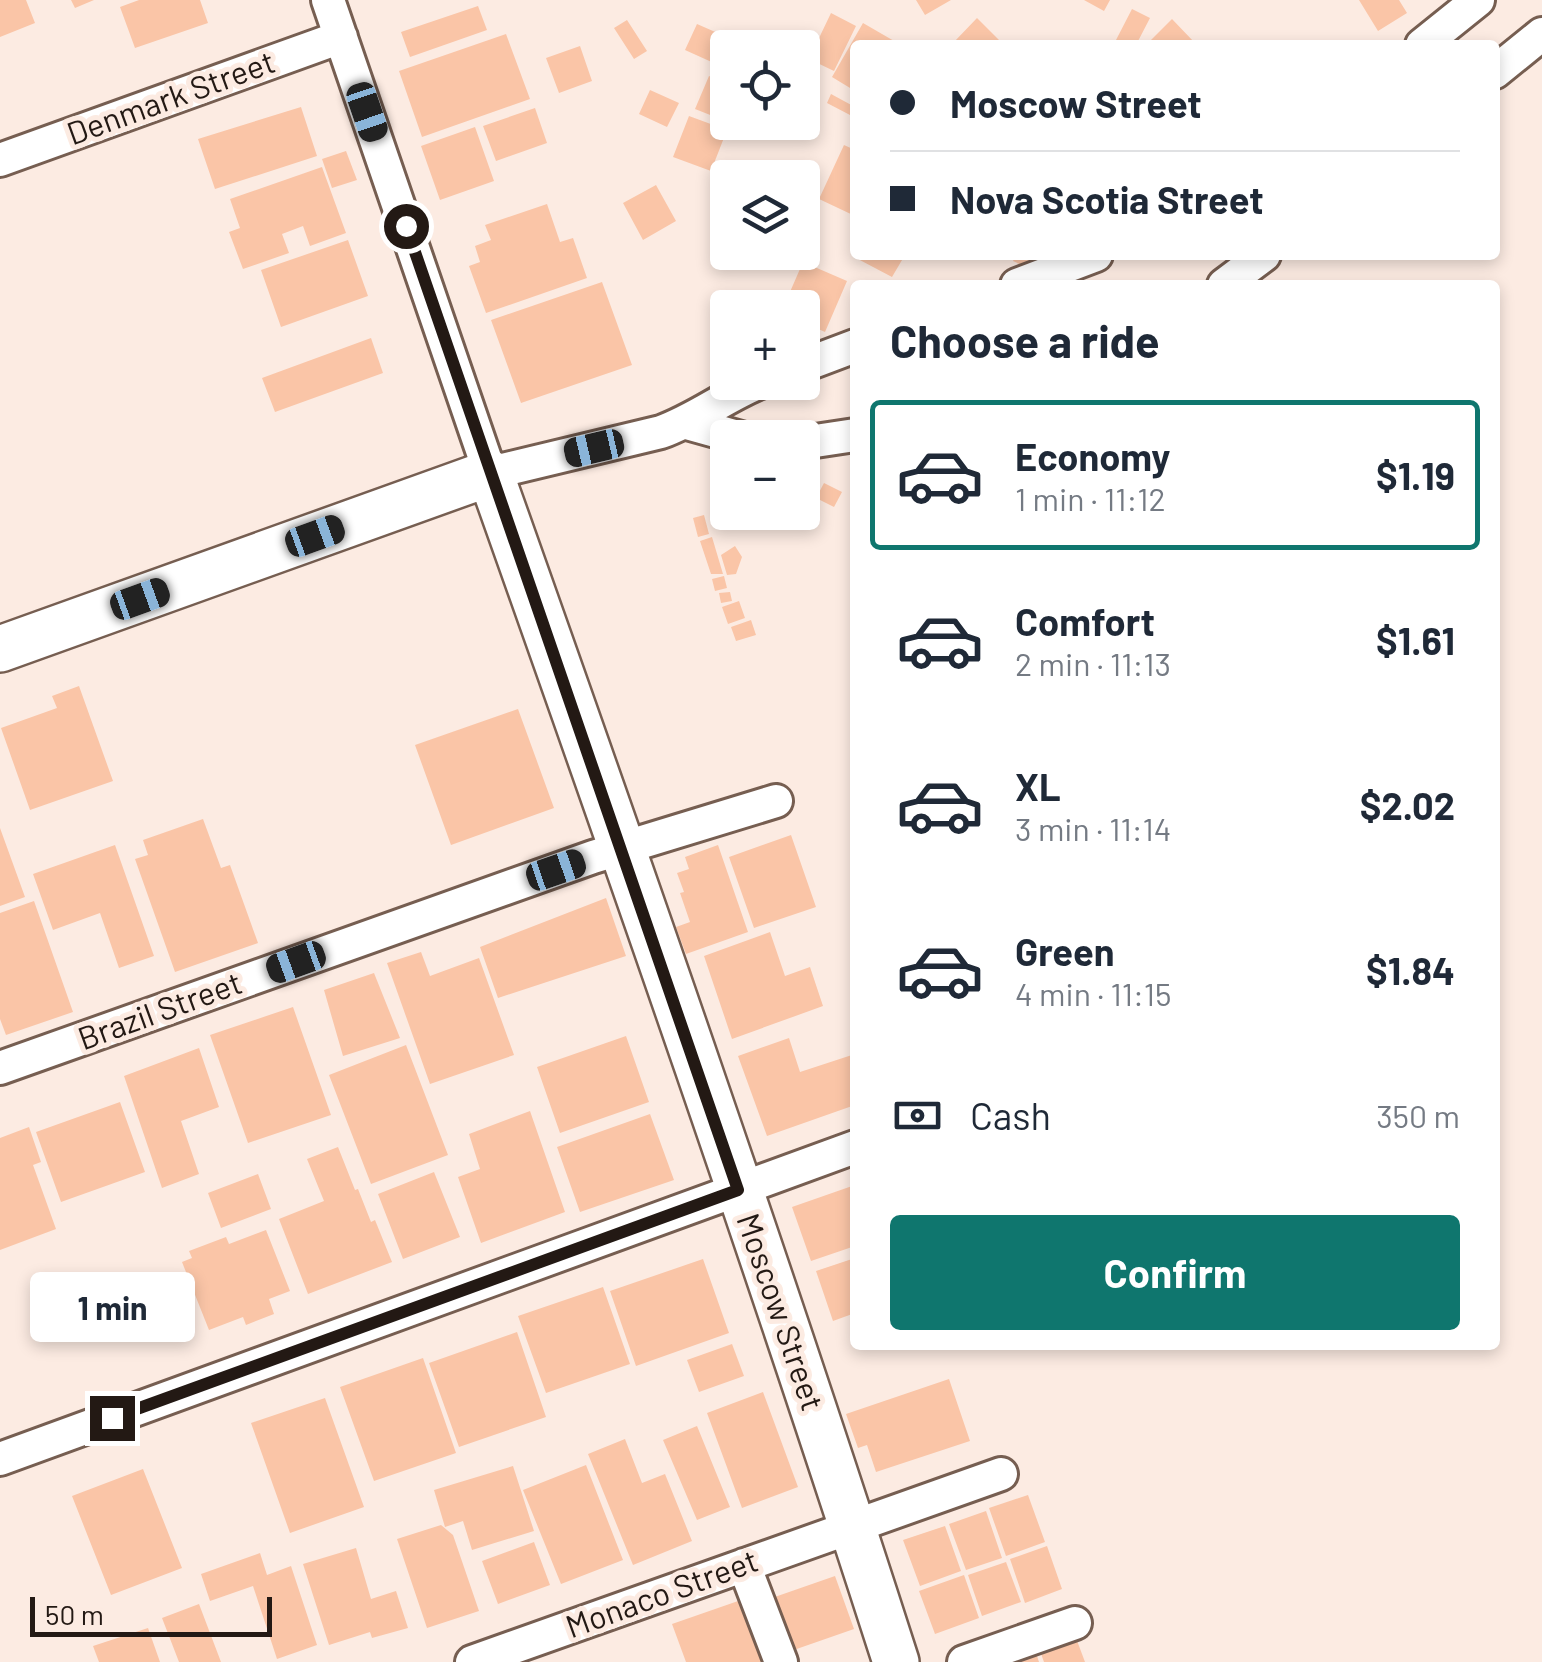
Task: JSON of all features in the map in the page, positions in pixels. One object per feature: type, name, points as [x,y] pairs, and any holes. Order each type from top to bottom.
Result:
[{"type":"street","name":"Moscow Street","points":[[328,0],[738,1190],[896,1662]]},
{"type":"street","points":[[1428,40],[1478,0]]},
{"type":"street","points":[[1500,68],[1542,34]]},
{"type":"street","name":"Denmark Street","points":[[0,160],[341,37]]},
{"type":"street","points":[[1030,280],[1083,260]]},
{"type":"street","points":[[1231,280],[1257,260]]},
{"type":"street","points":[[820,359],[850,348]]},
{"type":"street","points":[[0,650],[490,474],[661,432],[686,423],[724,400]]},
{"type":"street","points":[[686,423],[710,430]]},
{"type":"street","points":[[820,440],[850,435]]},
{"type":"street","name":"Brazil Street","points":[[0,1068],[621,848],[776,802]]},
{"type":"street","points":[[0,1459],[850,1148]]},
{"type":"street","name":"Monaco Street","points":[[472,1662],[1001,1474]]},
{"type":"street","points":[[744,1565],[781,1662]]},
{"type":"street","points":[[964,1662],[1074,1623]]},
{"type":"building","points":[[0,0],[26,0],[35,23],[0,37]]},
{"type":"building","points":[[71,0],[94,0],[75,8]]},
{"type":"building","points":[[139,0],[200,0],[208,23],[135,48],[120,7]]},
{"type":"building","points":[[916,0],[951,0],[925,15]]},
{"type":"building","points":[[1084,0],[1110,0],[1104,11]]},
{"type":"building","points":[[1359,0],[1399,0],[1407,13],[1378,31]]},
{"type":"building","points":[[478,6],[487,30],[410,57],[401,32]]},
{"type":"building","points":[[1132,9],[1150,18],[1139,40],[1116,40]]},
{"type":"building","points":[[831,13],[856,26],[834,71],[820,64],[820,36]]},
{"type":"building","points":[[977,18],[999,40],[956,40]]},
{"type":"building","points":[[1172,19],[1192,40],[1151,40]]},
{"type":"building","points":[[627,20],[647,51],[634,59],[614,28]]},
{"type":"building","points":[[863,23],[892,40],[853,40]]},
{"type":"building","points":[[697,24],[711,30],[710,61],[685,50]]},
{"type":"building","points":[[506,34],[530,99],[422,137],[399,71]]},
{"type":"building","points":[[580,46],[592,81],[559,93],[546,58]]},
{"type":"building","points":[[850,46],[850,88],[832,77]]},
{"type":"building","points":[[709,76],[710,76],[710,115],[695,109]]},
{"type":"building","points":[[650,90],[679,103],[667,127],[639,114]]},
{"type":"building","points":[[831,94],[850,104],[850,115],[827,103]]},
{"type":"building","points":[[301,107],[317,156],[215,189],[198,139]]},
{"type":"building","points":[[535,108],[547,143],[496,161],[483,126]]},
{"type":"building","points":[[689,116],[710,124],[710,140],[723,140],[715,160],[710,160],[710,171],[673,157]]},
{"type":"building","points":[[475,127],[494,181],[440,200],[421,146]]},
{"type":"building","points":[[844,145],[850,148],[850,214],[820,199]]},
{"type":"building","points":[[346,151],[357,180],[332,188],[322,159]]},
{"type":"building","points":[[322,167],[346,233],[310,246],[303,226],[282,234],[289,253],[243,269],[229,232],[240,228],[230,199]]},
{"type":"building","points":[[656,185],[676,221],[643,240],[623,203]]},
{"type":"building","points":[[547,204],[560,242],[573,238],[587,278],[486,313],[469,266],[480,262],[475,246],[491,240],[485,225]]},
{"type":"building","points":[[348,240],[368,296],[281,327],[261,270]]},
{"type":"building","points":[[860,260],[902,260],[892,277]]},
{"type":"building","points":[[1014,260],[1037,260],[1032,270]]},
{"type":"building","points":[[820,269],[847,281],[825,332],[820,330],[820,290],[791,290],[800,270]]},
{"type":"building","points":[[602,282],[632,365],[521,403],[491,320]]},
{"type":"building","points":[[371,338],[383,373],[275,412],[262,378]]},
{"type":"building","points":[[824,483],[842,492],[834,507],[820,500]]},
{"type":"building","points":[[704,515],[709,534],[698,537],[693,518]]},
{"type":"building","points":[[712,537],[723,574],[711,574],[700,541]]},
{"type":"building","points":[[735,546],[742,557],[736,574],[727,575],[721,555]]},
{"type":"building","points":[[724,576],[727,588],[715,591],[712,579]]},
{"type":"building","points":[[730,592],[732,601],[721,603],[719,593]]},
{"type":"building","points":[[739,601],[745,618],[728,624],[722,607]]},
{"type":"building","points":[[751,620],[756,635],[736,641],[731,627]]},
{"type":"building","points":[[79,686],[113,781],[30,810],[1,728],[57,708],[52,696]]},
{"type":"building","points":[[518,709],[554,808],[451,845],[415,745]]},
{"type":"building","points":[[203,819],[221,868],[230,865],[258,943],[175,972],[135,859],[148,855],[143,840]]},
{"type":"building","points":[[0,828],[25,897],[0,906]]},
{"type":"building","points":[[791,835],[816,907],[754,928],[729,857]]},
{"type":"building","points":[[115,845],[154,956],[119,968],[100,913],[53,930],[33,874]]},
{"type":"building","points":[[718,845],[748,932],[686,954],[676,927],[690,922],[677,873],[689,869],[685,857]]},
{"type":"building","points":[[606,898],[626,956],[498,998],[480,947]]},
{"type":"building","points":[[34,901],[73,1012],[6,1035],[0,1019],[0,913]]},
{"type":"building","points":[[770,932],[785,976],[810,967],[823,1006],[732,1039],[704,956]]},
{"type":"building","points":[[421,952],[430,976],[479,958],[514,1055],[430,1084],[387,963]]},
{"type":"building","points":[[374,973],[400,1038],[343,1056],[324,990]]},
{"type":"building","points":[[293,1007],[331,1115],[248,1143],[210,1035]]},
{"type":"building","points":[[626,1036],[649,1102],[560,1133],[537,1067]]},
{"type":"building","points":[[789,1038],[800,1072],[850,1056],[850,1107],[767,1136],[738,1056]]},
{"type":"building","points":[[406,1045],[448,1155],[371,1184],[329,1075]]},
{"type":"building","points":[[199,1048],[219,1107],[181,1121],[199,1174],[162,1188],[124,1076]]},
{"type":"building","points":[[120,1102],[145,1172],[61,1202],[36,1132]]},
{"type":"building","points":[[530,1111],[565,1212],[481,1243],[458,1177],[480,1169],[469,1134]]},
{"type":"building","points":[[650,1114],[674,1180],[580,1212],[557,1147]]},
{"type":"building","points":[[29,1127],[41,1162],[33,1165],[56,1229],[0,1250],[0,1138]]},
{"type":"building","points":[[338,1147],[392,1262],[308,1294],[279,1219],[324,1201],[307,1159]]},
{"type":"building","points":[[434,1172],[460,1237],[403,1259],[378,1194]]},
{"type":"building","points":[[258,1174],[271,1209],[221,1228],[208,1193]]},
{"type":"building","points":[[850,1187],[850,1248],[811,1261],[792,1207]]},
{"type":"building","points":[[266,1230],[290,1291],[269,1299],[274,1314],[246,1325],[243,1317],[209,1330],[182,1262],[192,1258],[189,1251],[226,1237],[229,1244]]},
{"type":"building","points":[[703,1259],[729,1333],[636,1366],[610,1291]]},
{"type":"building","points":[[850,1260],[850,1315],[833,1321],[816,1271]]},
{"type":"building","points":[[603,1287],[630,1364],[546,1393],[518,1316]]},
{"type":"building","points":[[517,1332],[546,1417],[459,1447],[429,1363]]},
{"type":"building","points":[[732,1344],[744,1376],[699,1392],[687,1360]]},
{"type":"building","points":[[423,1358],[456,1453],[374,1481],[340,1387]]},
{"type":"building","points":[[949,1379],[970,1441],[876,1472],[867,1445],[858,1448],[846,1414]]},
{"type":"building","points":[[763,1392],[798,1487],[742,1508],[707,1413]]},
{"type":"building","points":[[325,1398],[364,1507],[290,1533],[251,1423]]},
{"type":"building","points":[[697,1426],[730,1507],[697,1520],[663,1440]]},
{"type":"building","points":[[625,1439],[642,1483],[665,1474],[692,1541],[633,1565],[588,1454]]},
{"type":"building","points":[[586,1465],[623,1560],[561,1584],[523,1490]]},
{"type":"building","points":[[513,1466],[534,1531],[472,1550],[463,1521],[445,1527],[434,1490]]},
{"type":"building","points":[[143,1469],[182,1568],[111,1595],[72,1496]]},
{"type":"building","points":[[1028,1495],[1045,1542],[1006,1556],[989,1508]]},
{"type":"building","points":[[986,1511],[1002,1558],[966,1570],[949,1524]]},
{"type":"building","points":[[441,1525],[453,1535],[479,1611],[427,1628],[397,1539]]},
{"type":"building","points":[[945,1526],[961,1571],[920,1586],[903,1540]]},
{"type":"building","points":[[534,1542],[550,1585],[498,1604],[482,1561]]},
{"type":"building","points":[[1047,1546],[1062,1589],[1025,1603],[1010,1559]]},
{"type":"building","points":[[356,1548],[371,1599],[396,1591],[408,1628],[372,1638],[370,1632],[329,1645],[303,1564]]},
{"type":"building","points":[[260,1553],[267,1575],[291,1566],[317,1645],[277,1659],[253,1586],[210,1601],[201,1574]]},
{"type":"building","points":[[1006,1562],[1021,1602],[982,1616],[968,1575]]},
{"type":"building","points":[[964,1575],[979,1618],[935,1634],[919,1591]]},
{"type":"building","points":[[835,1576],[854,1629],[788,1652],[769,1599]]},
{"type":"building","points":[[741,1600],[763,1662],[686,1662],[672,1624]]},
{"type":"building","points":[[199,1604],[221,1662],[179,1662],[162,1618]]},
{"type":"building","points":[[148,1628],[160,1662],[99,1662],[93,1646]]},
{"type":"building","points":[[1076,1638],[1085,1662],[1044,1662],[1040,1651]]},
{"type":"building","points":[[1036,1653],[1039,1662],[1011,1662]]},
{"type":"route","points":[[112,1418],[738,1190],[406,226]]}]
